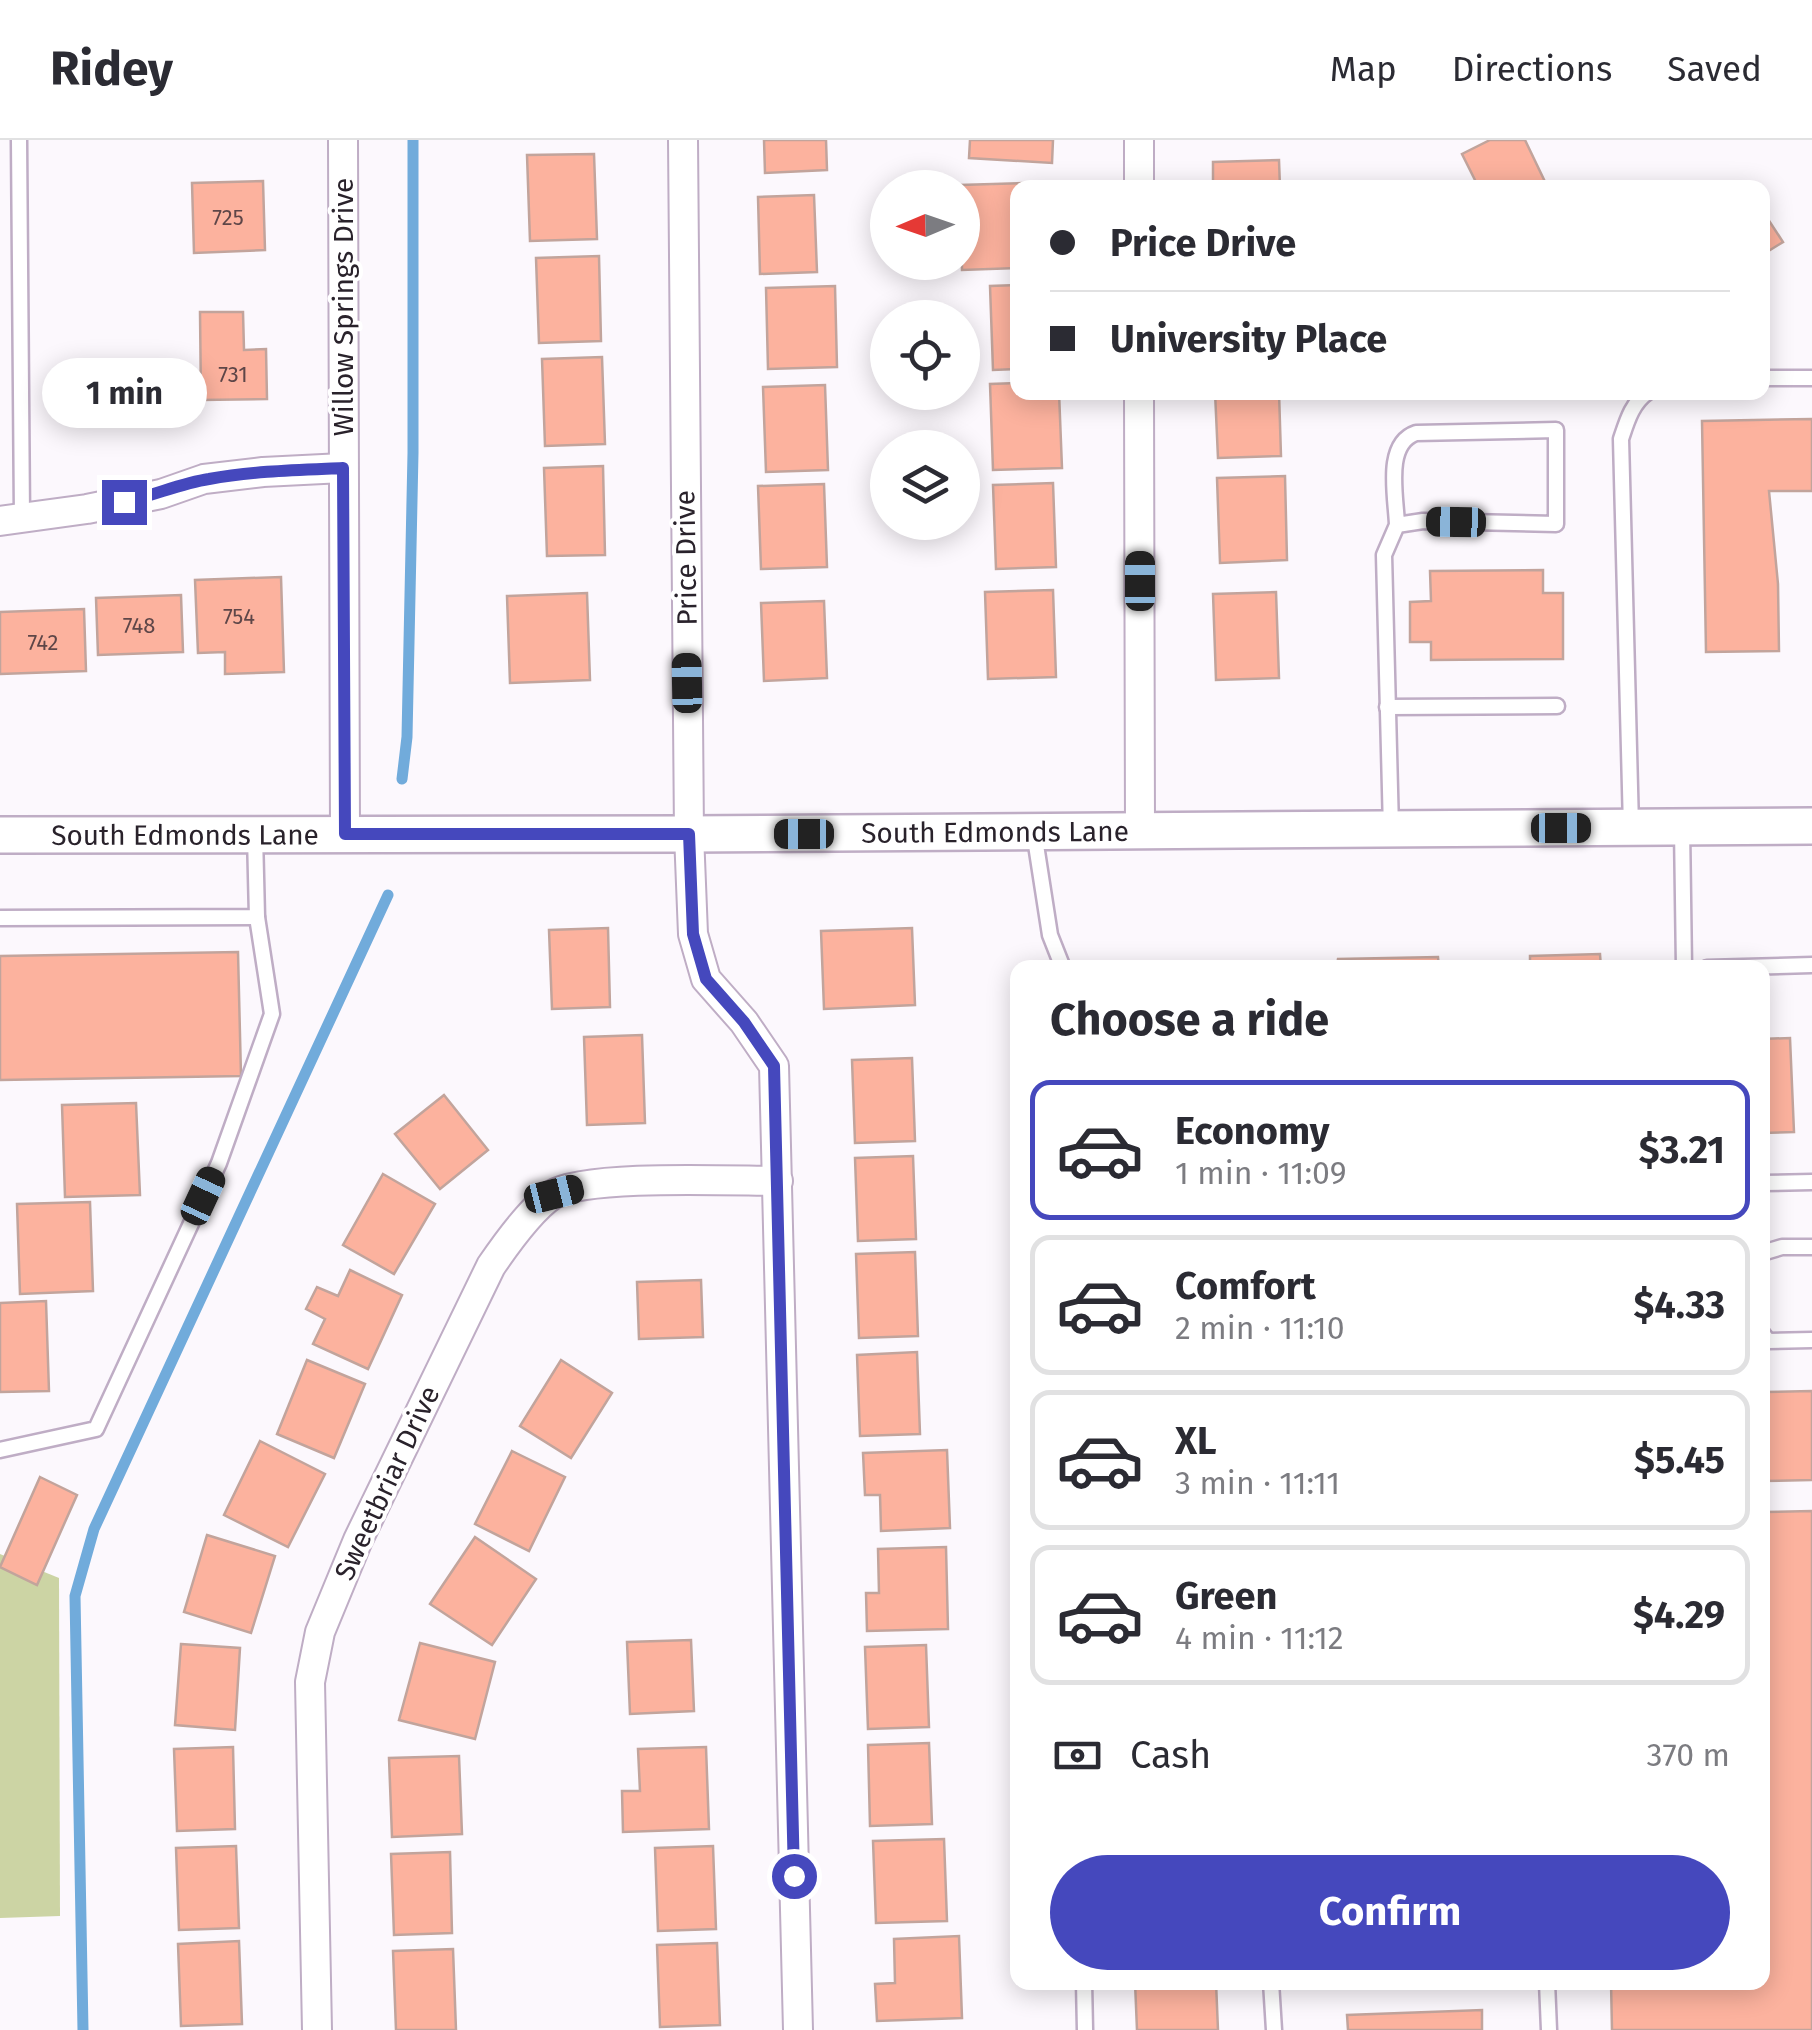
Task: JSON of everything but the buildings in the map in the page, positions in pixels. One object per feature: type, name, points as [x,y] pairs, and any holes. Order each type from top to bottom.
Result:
[{"type":"street","name":"Willow Springs Drive","points":[[344,140],[345,834]]},
{"type":"street","name":"Price Drive","points":[[683,140],[693,934],[706,979],[744,1022],[774,1066],[798,2030]]},
{"type":"street","points":[[1139,140],[1139,180]]},
{"type":"street","points":[[1139,400],[1140,832]]},
{"type":"street","points":[[11,519],[143,498],[204,479],[343,468]]},
{"type":"street","name":"South Edmonds Lane","points":[[0,835],[1812,826]]},
{"type":"street","name":"Sweetbriar Drive","points":[[317,2030],[310,1682],[320,1632],[358,1540],[491,1266],[508,1240],[554,1194],[601,1182],[778,1181]]},
{"type":"lane","points":[[11,519],[20,140]]},
{"type":"lane","points":[[1770,378],[1812,378]]},
{"type":"lane","points":[[1631,828],[1621,439],[1639,400]]},
{"type":"lane","points":[[1390,830],[1384,556],[1397,524],[1398,447],[1405,437],[1416,433],[1556,430],[1556,524],[1397,524]]},
{"type":"lane","points":[[1387,707],[1557,706]]},
{"type":"lane","points":[[1682,827],[1684,960]]},
{"type":"lane","points":[[1034,832],[1050,935],[1060,960]]},
{"type":"lane","points":[[0,1450],[96,1429],[219,1163],[272,1014],[257,917],[254,835]]},
{"type":"lane","points":[[0,918],[257,917]]},
{"type":"lane","points":[[1770,966],[1812,965]]},
{"type":"lane","points":[[1770,1183],[1812,1182]]},
{"type":"lane","points":[[1770,1251],[1812,1247]]},
{"type":"lane","points":[[1770,1341],[1812,1340]]},
{"type":"lane","points":[[1084,1990],[1085,2030]]},
{"type":"lane","points":[[1272,1990],[1274,2030]]},
{"type":"lane","points":[[1547,1990],[1549,2030]]},
{"type":"green space","points":[[0,1554],[59,1578],[60,1916],[0,1918]]},
{"type":"waterway","points":[[402,779],[407,737],[413,453],[413,140]]},
{"type":"waterway","points":[[83,2030],[75,1596],[94,1529],[388,895]]},
{"type":"route","points":[[124,502],[204,479],[343,468],[345,834],[689,834],[693,934],[706,979],[744,1022],[774,1066],[794,1876]]}]
